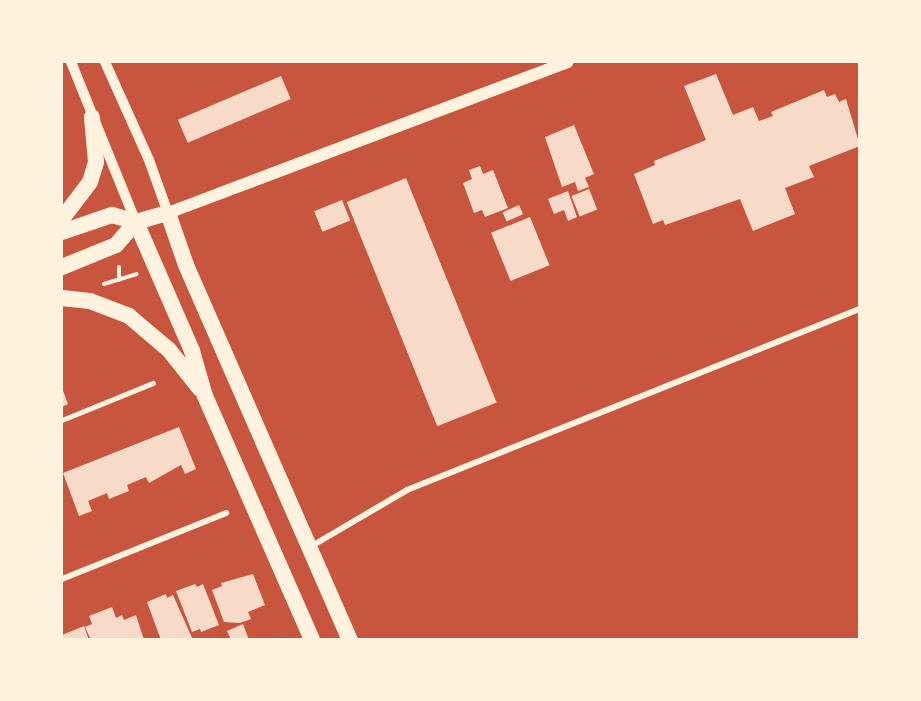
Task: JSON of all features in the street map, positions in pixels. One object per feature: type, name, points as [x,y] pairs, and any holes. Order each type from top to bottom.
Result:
[{"type":"highway","points":[[62,219],[90,182],[96,162],[92,117]]},
{"type":"highway","points":[[62,232],[112,215],[136,222],[168,213],[186,265],[350,639]]},
{"type":"highway","points":[[62,267],[116,245],[136,222]]},
{"type":"highway","points":[[136,222],[192,351],[205,396],[310,639]]},
{"type":"highway","points":[[62,298],[90,301],[129,316],[169,350],[205,396]]},
{"type":"main road","points":[[168,213],[547,65],[567,62]]},
{"type":"street","points":[[71,62],[136,222]]},
{"type":"street","points":[[105,62],[149,160],[168,213]]},
{"type":"street","points":[[310,547],[407,490],[860,309]]},
{"type":"street","points":[[62,579],[226,513]]},
{"type":"lane","points":[[62,420],[153,383]]},
{"type":"path","points":[[119,267],[119,280]]},
{"type":"path","points":[[95,287],[143,273]]},
{"type":"building","points":[[716,74],[733,115],[753,107],[759,121],[773,116],[771,112],[824,90],[827,97],[835,94],[839,102],[846,99],[860,146],[809,166],[814,177],[785,188],[795,214],[753,231],[740,199],[665,225],[663,220],[653,224],[634,174],[655,165],[654,161],[706,140],[684,86]]},
{"type":"building","points":[[281,76],[291,99],[188,143],[178,120]]},
{"type":"building","points":[[574,125],[594,174],[585,178],[589,187],[578,191],[575,182],[562,187],[545,137]]},
{"type":"building","points":[[480,166],[483,174],[493,170],[508,208],[485,217],[482,210],[474,213],[463,183],[472,179],[469,170]]},
{"type":"building","points":[[406,178],[497,402],[437,426],[347,202]]},
{"type":"building","points":[[589,189],[597,209],[580,217],[571,196]]},
{"type":"building","points":[[568,191],[577,217],[568,221],[564,210],[554,214],[548,199]]},
{"type":"building","points":[[342,200],[350,220],[322,232],[314,211]]},
{"type":"building","points":[[519,205],[523,214],[507,221],[503,212]]},
{"type":"building","points":[[530,217],[549,265],[511,281],[491,233]]},
{"type":"building","points":[[62,388],[68,404],[62,407]]},
{"type":"building","points":[[179,427],[196,469],[185,474],[181,465],[149,483],[146,477],[127,485],[129,491],[109,499],[107,493],[88,501],[92,511],[79,516],[63,473]]},
{"type":"building","points":[[253,574],[265,605],[248,612],[251,619],[240,623],[224,622],[212,590],[222,586],[221,583]]},
{"type":"building","points":[[195,584],[197,587],[203,584],[219,625],[201,632],[200,629],[192,632],[176,591]]},
{"type":"building","points":[[166,594],[167,598],[173,595],[193,640],[161,640],[147,602]]},
{"type":"building","points":[[112,607],[116,618],[122,615],[124,620],[136,615],[144,640],[91,640],[85,627],[92,624],[89,616]]},
{"type":"building","points":[[243,624],[249,640],[231,640],[227,631]]},
{"type":"building","points":[[84,626],[89,640],[62,640],[62,635]]}]
